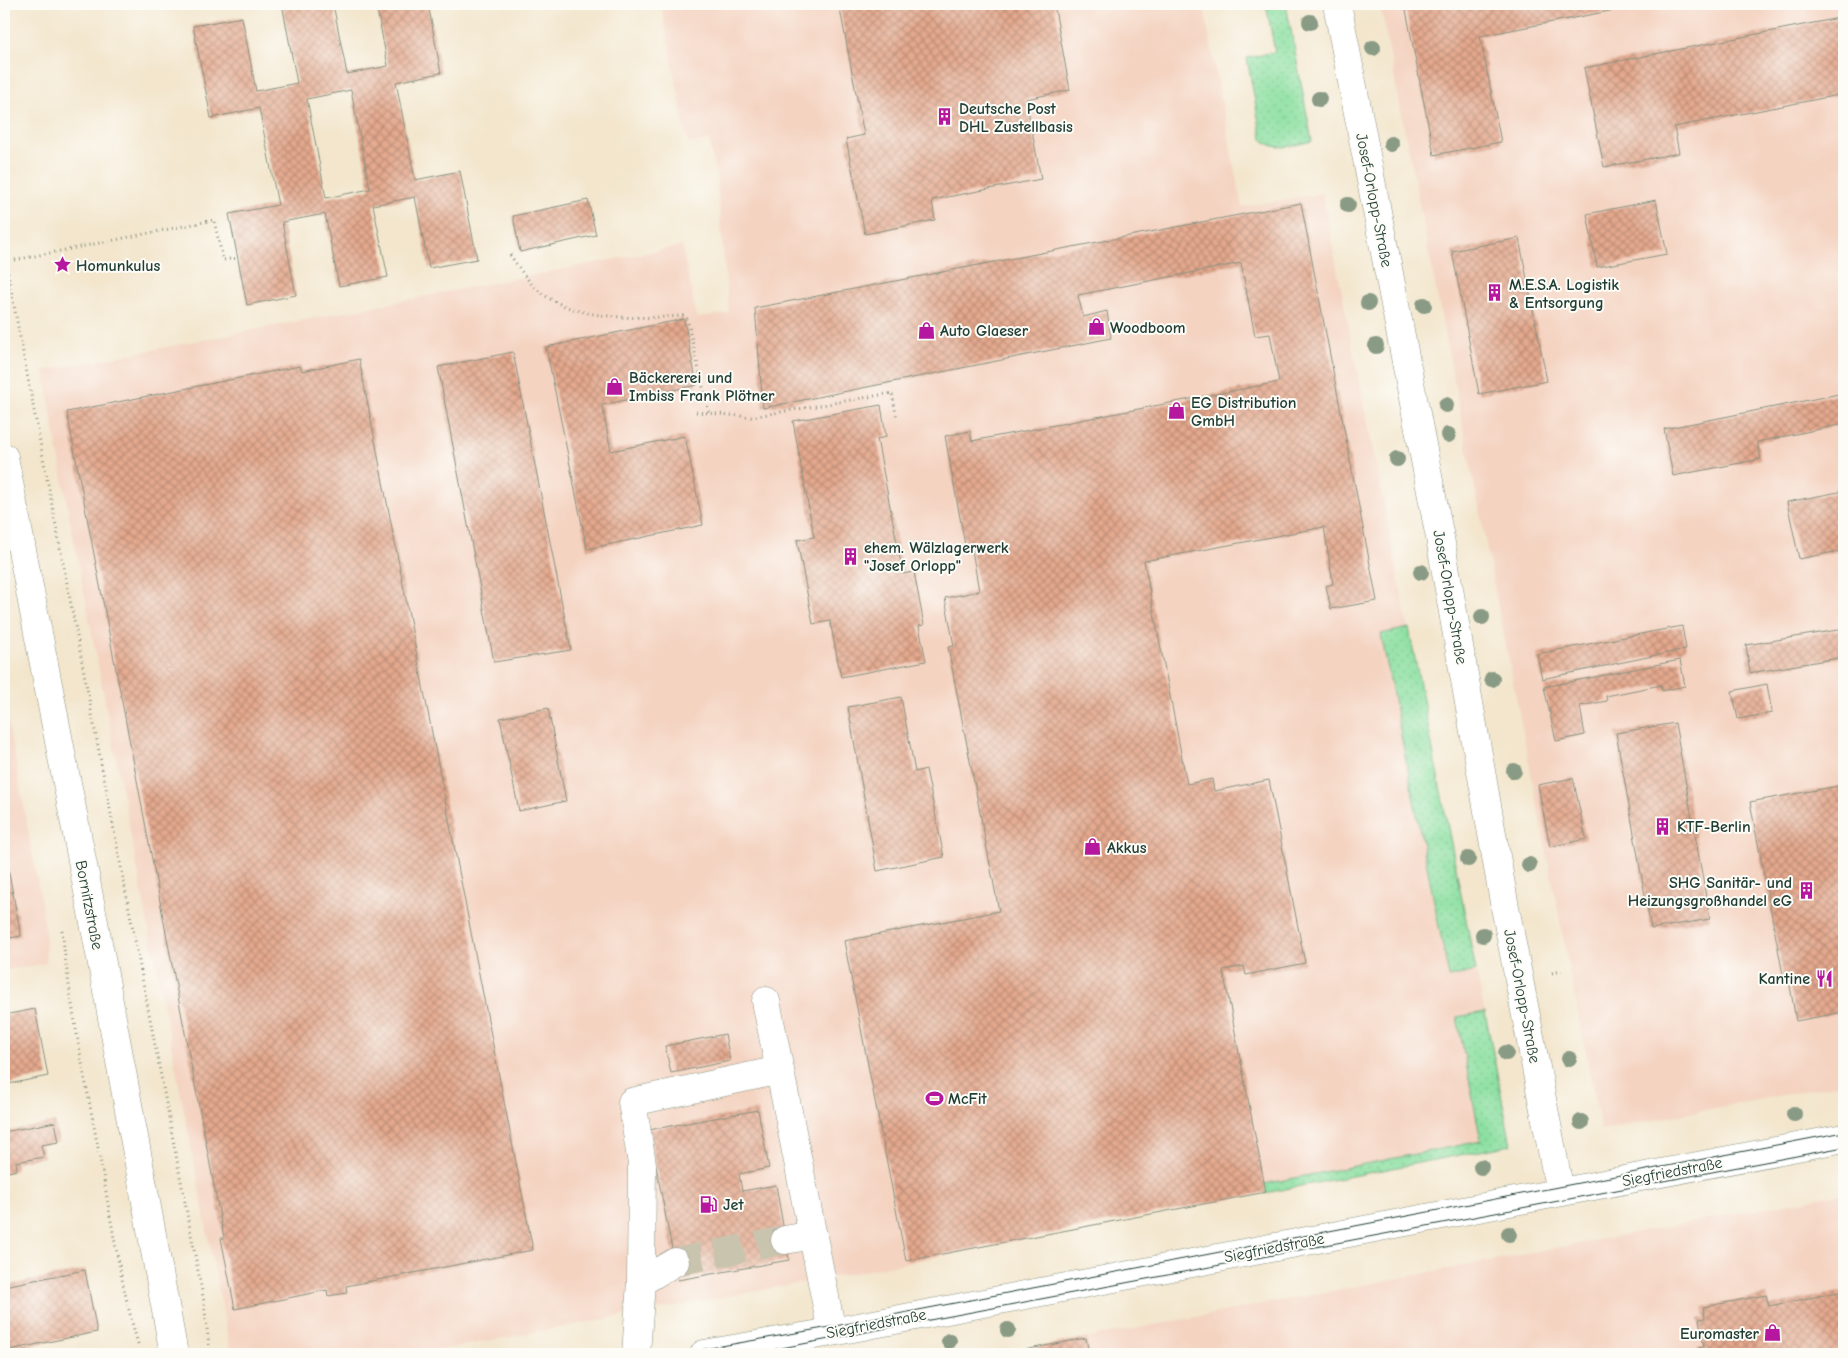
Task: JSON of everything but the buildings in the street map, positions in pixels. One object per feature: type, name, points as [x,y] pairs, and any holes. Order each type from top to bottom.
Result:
[{"type":"street","name":"Josef-Orlopp-Straße","points":[[1337,4],[1440,538],[1504,902],[1560,1192]]},
{"type":"street","name":"Bornitzstraße","points":[[4,456],[103,969],[174,1354]]},
{"type":"street","points":[[766,1002],[832,1332]]},
{"type":"street","points":[[636,1354],[641,1282],[642,1164],[632,1102],[780,1070]]},
{"type":"street","name":"Siegfriedstraße","points":[[704,1354],[832,1332],[1844,1138]]},
{"type":"street","points":[[785,1240],[813,1235]]},
{"type":"street","points":[[641,1282],[675,1262]]},
{"type":"path","points":[[16,260],[214,220],[223,260],[238,258]]},
{"type":"path","points":[[4,253],[204,1302],[210,1354]]},
{"type":"path","points":[[510,255],[538,290],[555,303],[591,314],[609,314],[630,319],[682,316],[687,319],[709,413]]},
{"type":"path","points":[[696,412],[751,417],[892,393],[897,419]]},
{"type":"path","points":[[61,922],[66,976],[130,1318],[140,1351]]},
{"type":"path","points":[[1552,973],[1562,971]]},
{"type":"shaded area","points":[[661,4],[1203,4],[1242,207],[1322,193],[1511,1145],[812,1281],[417,1354],[231,1354],[70,520],[44,371],[682,246],[697,318],[729,313],[717,184],[709,141],[688,144]]},
{"type":"shaded area","points":[[1380,4],[1844,4],[1844,1083],[1601,1130]]},
{"type":"shaded area","points":[[4,699],[39,890],[45,930],[46,963],[4,971]]},
{"type":"shaded area","points":[[1844,1193],[1844,1354],[1003,1354],[1086,1338]]},
{"type":"green space","points":[[1266,4],[1286,4],[1312,141],[1293,146],[1273,146],[1262,139],[1247,58],[1275,52]]},
{"type":"green space","points":[[1409,628],[1476,971],[1449,977],[1381,634]]},
{"type":"green space","points":[[1485,1012],[1511,1145],[1265,1193],[1264,1184],[1481,1141],[1457,1017]]},
{"type":"tunnel","points":[[675,1262],[785,1240]]},
{"type":"tram line","points":[[676,1354],[830,1327],[1844,1132]]},
{"type":"tram line","points":[[750,1354],[1844,1147]]},
{"type":"place","name":"Deutsche Post DHL Zustellbasis","points":[[945,117]]},
{"type":"place","name":"Homunkulus","points":[[62,265]]},
{"type":"place","name":"M.E.S.A. Logistik & Entsorgung","points":[[1495,293]]},
{"type":"place","name":"Woodboom","points":[[1096,327]]},
{"type":"place","name":"Auto Glaeser","points":[[926,330]]},
{"type":"place","name":"Bäckererei und Imbiss Frank Plötner","points":[[615,386]]},
{"type":"place","name":"EG Distribution GmbH","points":[[1177,411]]},
{"type":"place","name":"ehem. Wälzlagerwerk \"Josef Orlopp\"","points":[[850,556]]},
{"type":"place","name":"KTF-Berlin","points":[[1663,826]]},
{"type":"place","name":"Akkus","points":[[1093,847]]},
{"type":"place","name":"SHG Sanitär- und Heizungsgroßhandel eG","points":[[1806,891]]},
{"type":"place","name":"Kantine","points":[[1824,978]]},
{"type":"place","name":"McFit","points":[[934,1098]]},
{"type":"place","name":"Jet","points":[[709,1204]]},
{"type":"place","name":"Euromaster","points":[[1773,1333]]}]
